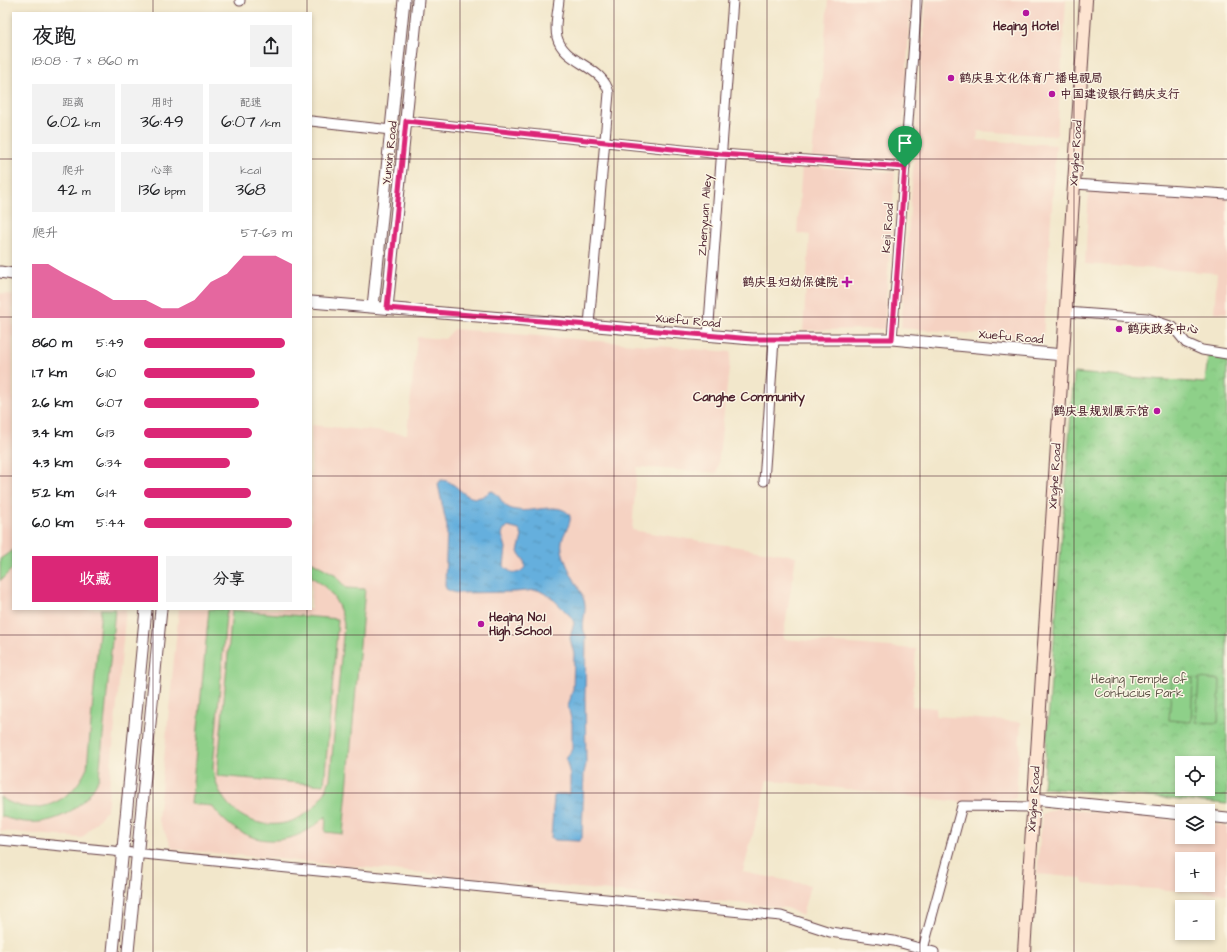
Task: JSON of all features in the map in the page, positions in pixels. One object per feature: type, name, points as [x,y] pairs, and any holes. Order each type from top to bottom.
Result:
[{"type":"main road","name":"Xinghe Road","points":[[1024,952],[1086,0]]},
{"type":"street","name":"Yunxin Road","points":[[373,307],[404,0]]},
{"type":"street","name":"Yunxin Road","points":[[387,308],[418,0]]},
{"type":"street","points":[[559,0],[556,32],[559,44],[566,53],[604,80],[608,87],[609,99],[589,325]]},
{"type":"street","name":"Zhenyuan Alley","points":[[708,336],[733,0]]},
{"type":"street","name":"Keji Road","points":[[892,339],[917,0]]},
{"type":"street","points":[[312,121],[391,130]]},
{"type":"street","points":[[406,121],[721,154],[905,167]]},
{"type":"street","points":[[1074,184],[1227,194]]},
{"type":"street","points":[[0,272],[12,274]]},
{"type":"street","name":"Xuefu Road","points":[[312,302],[708,336],[774,340],[892,339],[1063,355]]},
{"type":"street","points":[[1066,312],[1147,318],[1173,327],[1186,343],[1202,350],[1227,354]]},
{"type":"street","points":[[764,481],[774,340]]},
{"type":"street","points":[[113,952],[146,610]]},
{"type":"street","points":[[128,952],[161,610]]},
{"type":"street","points":[[923,949],[962,806],[1034,803],[1175,813]]},
{"type":"street","points":[[1215,817],[1227,818]]},
{"type":"street","points":[[0,840],[138,852],[782,916],[830,932],[894,941],[934,952]]},
{"type":"shaded area","points":[[828,0],[911,0],[901,164],[812,157],[817,100],[820,100]]},
{"type":"shaded area","points":[[926,0],[1066,0],[1057,136],[978,131],[977,140],[1056,145],[1043,339],[901,328]]},
{"type":"shaded area","name":"鹤庆县妇幼保健院","points":[[802,166],[895,172],[884,329],[803,330],[810,235],[797,233]]},
{"type":"shaded area","points":[[1089,188],[1227,197],[1227,313],[1214,312],[1217,273],[1085,264]]},
{"type":"shaded area","points":[[0,293],[12,295],[12,610],[126,610],[107,810],[82,838],[0,831]]},
{"type":"shaded area","name":"Heqing No.1 High School","points":[[454,329],[731,352],[717,473],[637,467],[632,530],[796,556],[783,639],[916,649],[912,706],[936,708],[936,716],[1021,722],[1016,798],[978,804],[767,780],[743,872],[810,885],[802,916],[787,908],[173,849],[158,819],[179,610],[312,610],[312,425],[407,434],[417,337],[445,339]]},
{"type":"shaded area","points":[[1056,808],[1175,820],[1175,844],[1215,844],[1215,825],[1227,826],[1227,894],[1198,892],[1215,892],[1215,852],[1175,852],[1175,890],[1083,884],[1083,878],[1037,874],[1042,814]]},
{"type":"green space","name":"Heqing Temple of Confucius Park","points":[[1208,356],[1227,358],[1227,804],[1043,788],[1074,373],[1205,383]]},
{"type":"green space","points":[[12,551],[12,569],[0,581],[0,559]]},
{"type":"green space","points":[[312,562],[334,574],[346,588],[365,589],[343,834],[325,832],[326,816],[312,828],[297,835],[282,839],[266,840],[251,837],[237,830],[224,820],[212,806],[191,804],[209,610],[228,610],[226,615],[213,768],[220,791],[232,808],[248,819],[267,824],[286,823],[304,815],[320,800],[330,779],[344,625],[340,610],[334,597],[318,581],[312,578]]},
{"type":"green space","points":[[101,610],[115,610],[99,778],[81,803],[58,818],[31,822],[16,821],[1,816],[0,797],[13,804],[26,807],[39,807],[51,804],[62,799],[72,791],[87,768]]},
{"type":"green space","points":[[232,610],[338,619],[324,785],[217,776]]},
{"type":"green space","points":[[1172,677],[1193,678],[1191,722],[1169,720]]},
{"type":"green space","points":[[1199,678],[1220,680],[1218,723],[1196,722]]},
{"type":"water","points":[[441,480],[447,481],[465,494],[475,498],[492,491],[496,493],[507,507],[511,509],[523,511],[557,508],[568,513],[570,516],[562,541],[562,548],[566,563],[584,600],[585,609],[583,628],[586,636],[586,764],[584,773],[582,838],[579,841],[555,840],[551,838],[554,796],[557,794],[568,794],[570,792],[570,775],[566,759],[572,749],[572,723],[568,706],[573,689],[574,654],[570,638],[574,623],[572,618],[551,597],[538,590],[456,593],[447,590],[445,586],[447,527],[438,484]],"holes":[[[508,527],[519,530],[522,536],[518,552],[524,560],[525,567],[520,572],[514,573],[509,571],[504,566],[506,548],[502,534],[504,529]]]},
{"type":"place","name":"Heqing Hotel","points":[[1026,13]]},
{"type":"place","name":"鹤庆县文化体育广播电视局","points":[[951,78]]},
{"type":"place","name":"中国建设银行鹤庆支行","points":[[1052,94]]},
{"type":"place","name":"鹤庆县妇幼保健院","points":[[847,282]]},
{"type":"place","name":"鹤庆政务中心","points":[[1119,329]]},
{"type":"place","name":"鹤庆县规划展示馆","points":[[1157,411]]},
{"type":"place","name":"Heqing No.1 High School","points":[[481,624]]},
{"type":"district","name":"Canghe Community","points":[[749,397]]},
{"type":"route","points":[[406,121],[721,154],[905,167],[892,339],[752,339],[387,308],[406,121]]}]
